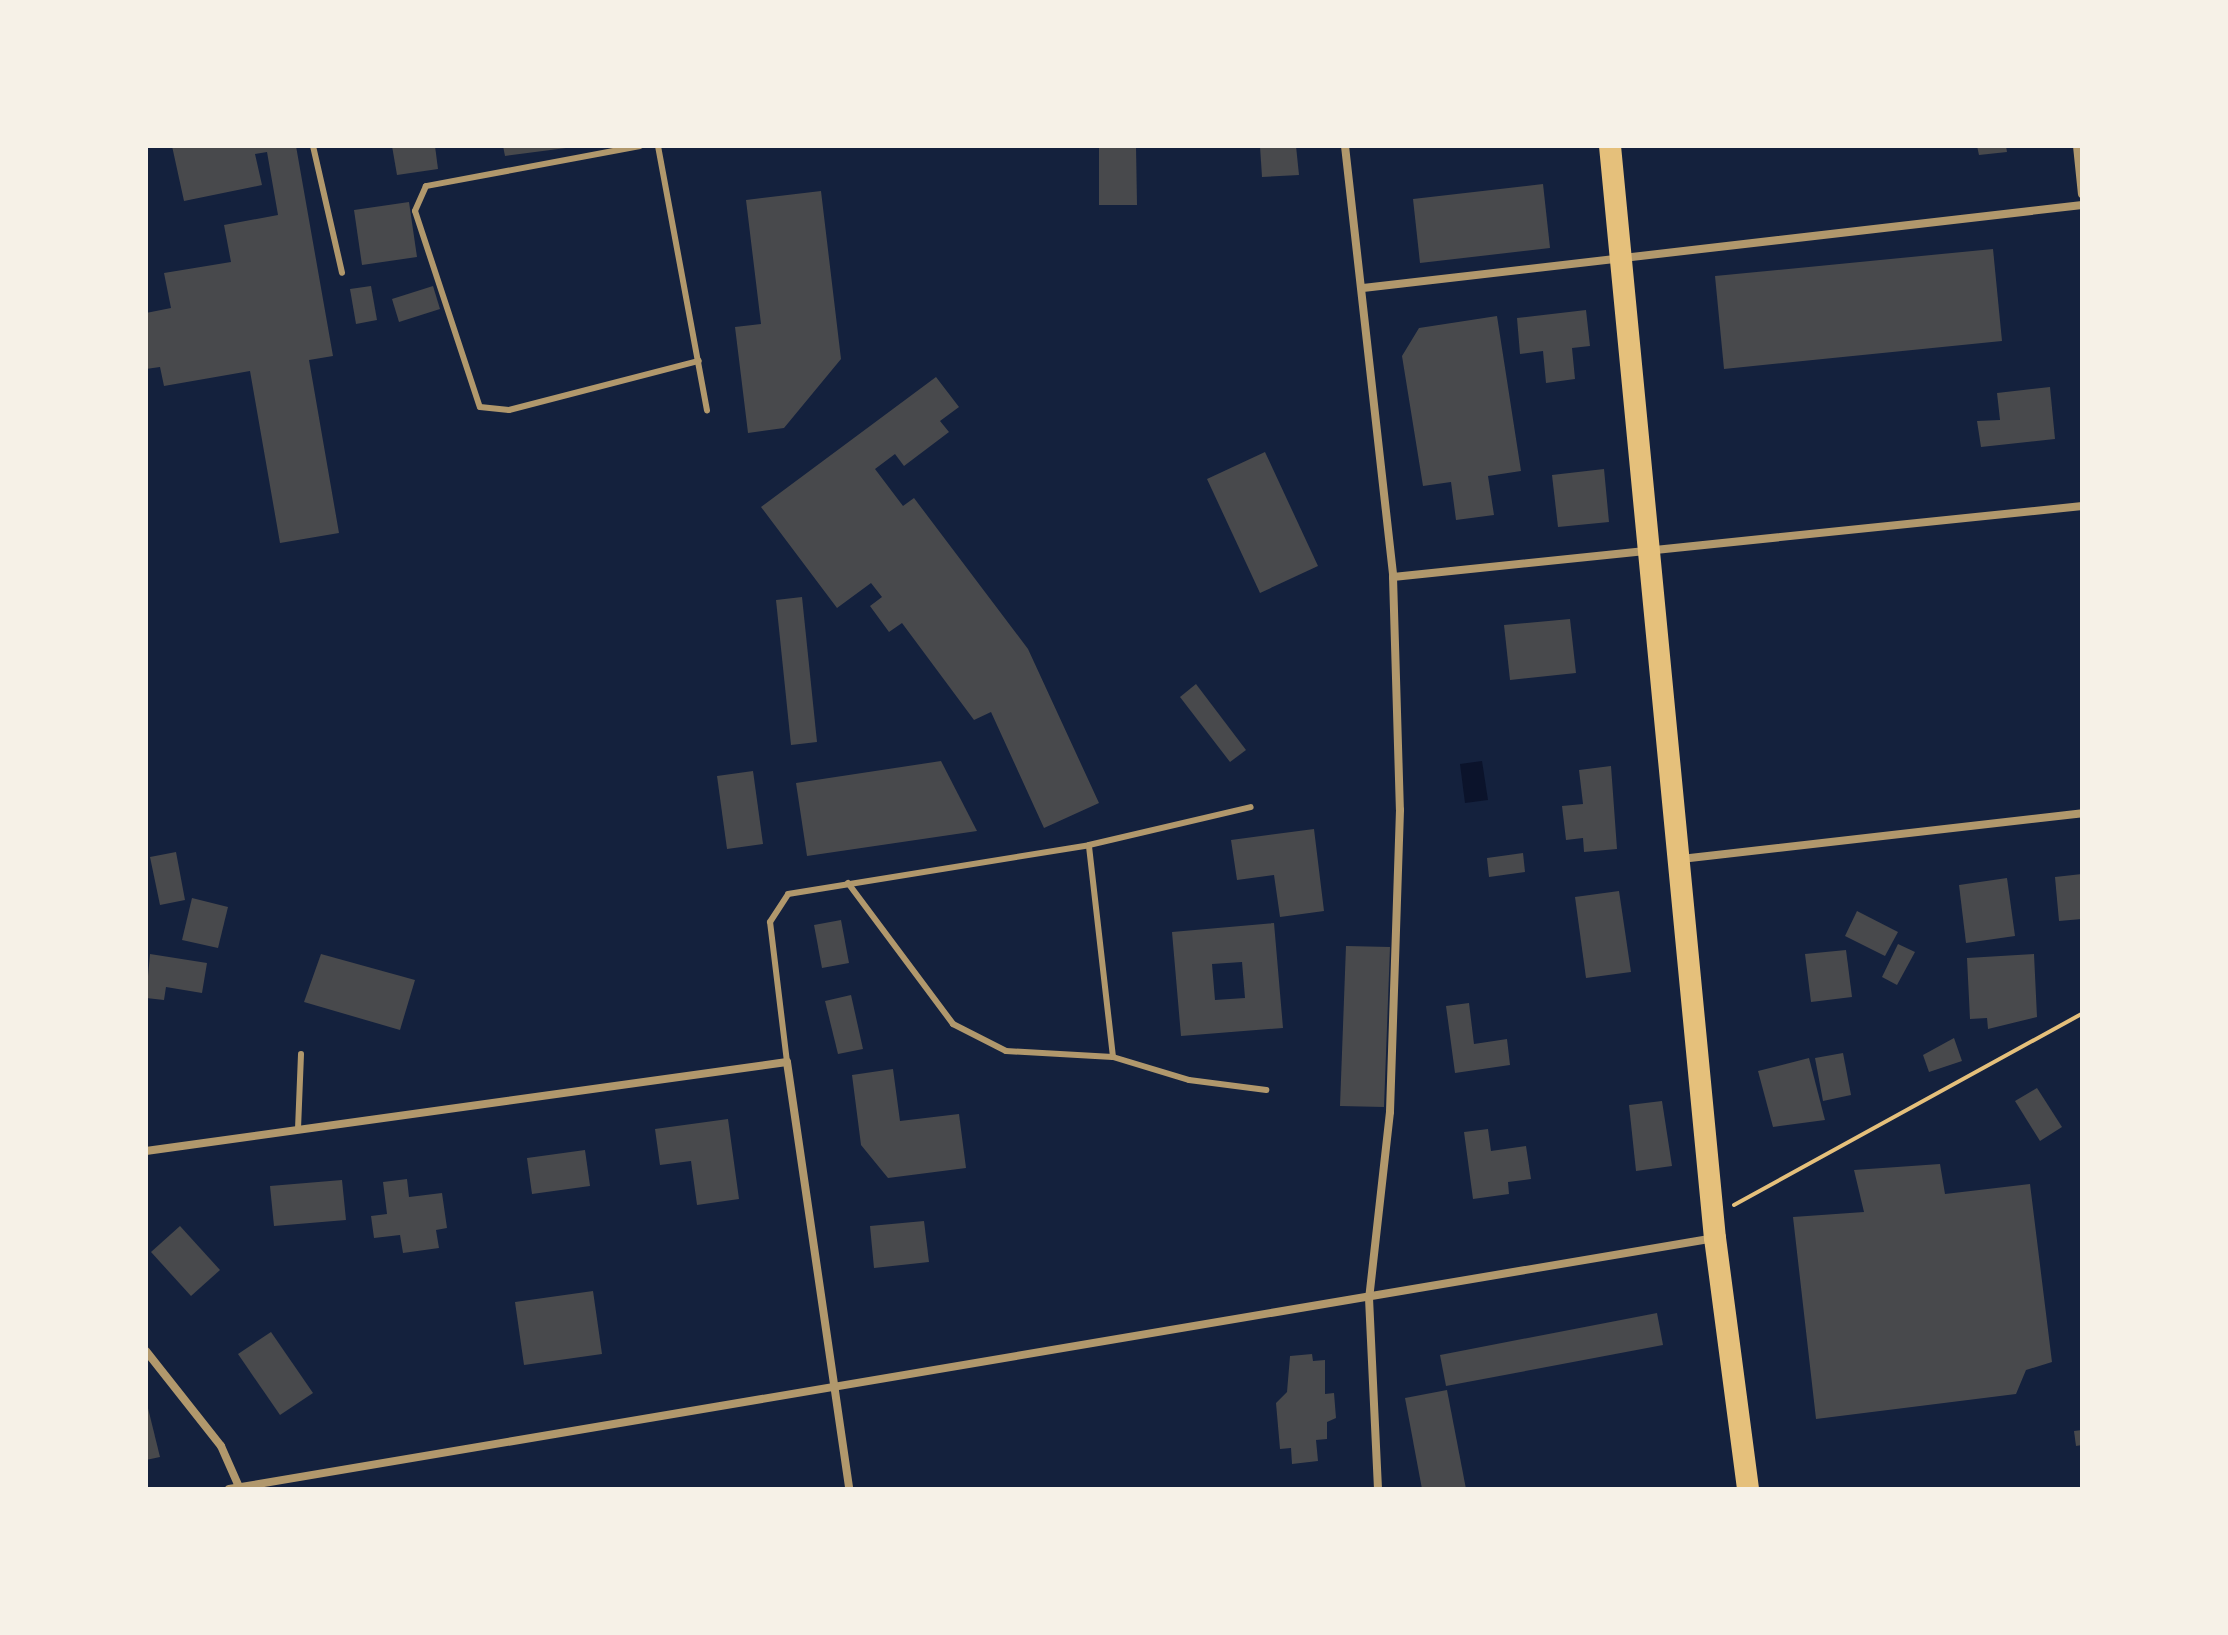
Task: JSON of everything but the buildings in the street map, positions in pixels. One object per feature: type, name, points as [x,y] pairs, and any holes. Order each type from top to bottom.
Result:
[{"type":"highway","points":[[1610,146],[1623,255],[1714,1227],[1748,1489]]},
{"type":"street","points":[[1345,146],[1393,577],[1400,888],[1390,1112],[1369,1298],[1378,1489]]},
{"type":"street","points":[[2077,146],[2082,194]]},
{"type":"street","points":[[1363,288],[1623,255],[2082,205]]},
{"type":"street","points":[[1393,577],[1650,556],[2082,506]]},
{"type":"street","points":[[1680,859],[2082,813]]},
{"type":"street","points":[[146,1151],[787,1062],[849,1489]]},
{"type":"street","points":[[229,1489],[1369,1298],[1714,1227]]},
{"type":"street","points":[[146,1351],[221,1446],[240,1488]]},
{"type":"lane","points":[[313,146],[342,273]]},
{"type":"lane","points":[[640,146],[426,186],[415,211],[480,407],[509,410],[699,361]]},
{"type":"lane","points":[[658,146],[707,411]]},
{"type":"lane","points":[[787,1062],[770,922],[774,906],[788,894],[1089,845],[1251,807]]},
{"type":"lane","points":[[1089,845],[1113,1057]]},
{"type":"lane","points":[[848,883],[953,1024],[1006,1051],[1113,1057],[1189,1080],[1266,1090]]},
{"type":"lane","points":[[298,1129],[301,1054]]},
{"type":"path","points":[[1714,1227],[2082,1014]]},
{"type":"water","points":[[1482,761],[1488,800],[1465,803],[1460,764]]}]
